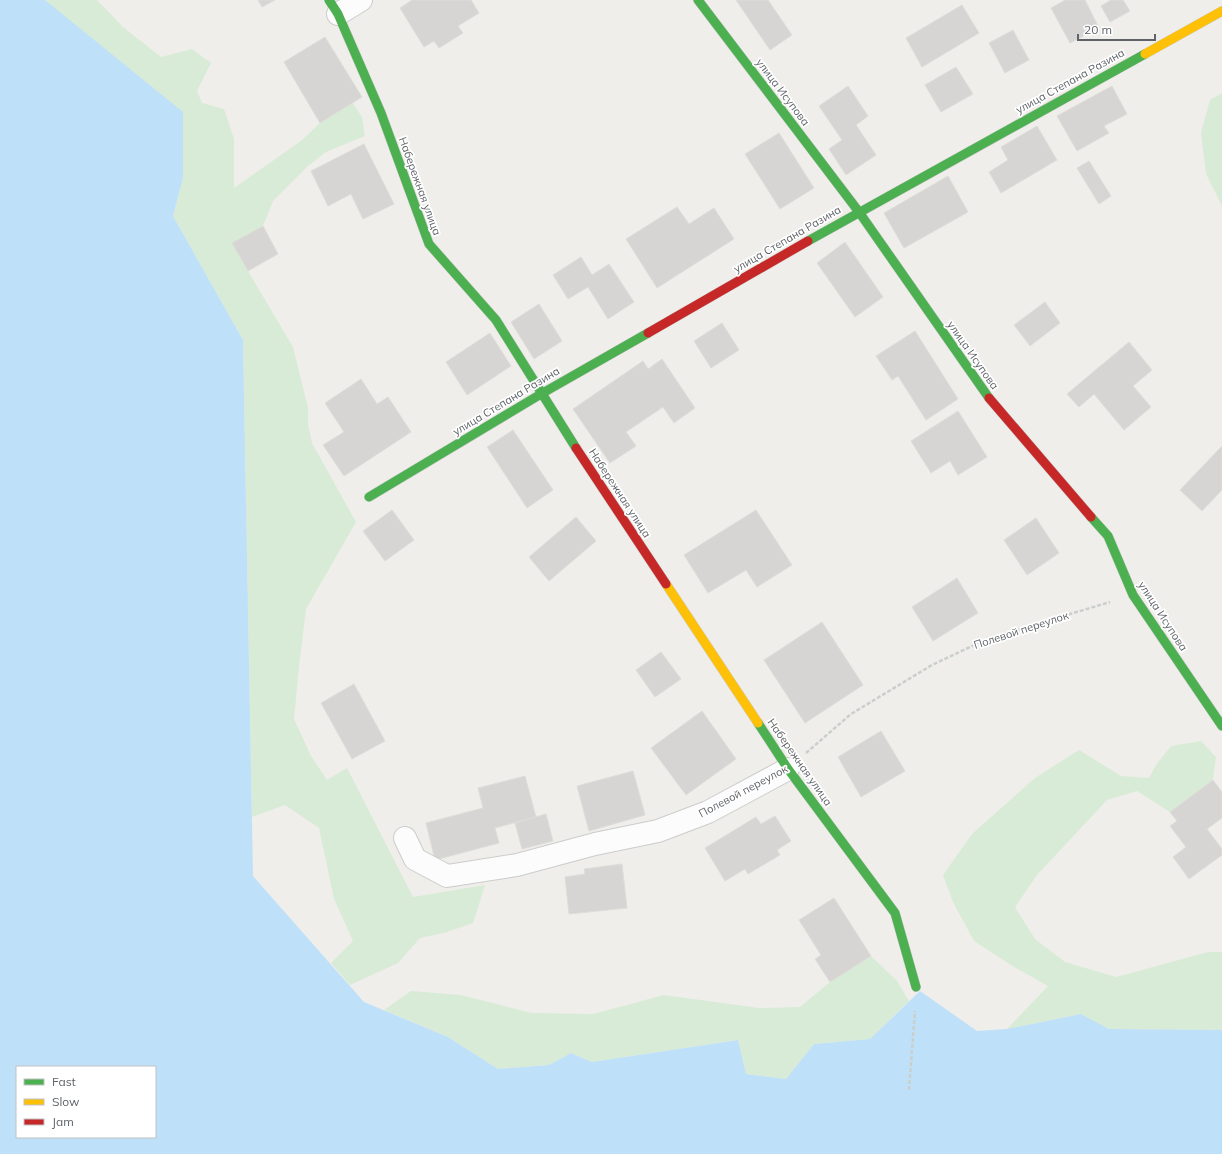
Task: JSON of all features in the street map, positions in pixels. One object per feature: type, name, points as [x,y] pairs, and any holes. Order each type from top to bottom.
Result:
[{"type":"street","points":[[333,7],[361,0]]},
{"type":"street","name":"улица Исупова","points":[[698,0],[858,212],[992,403],[1108,536],[1133,595],[1222,726]]},
{"type":"street","name":"Набережная улица","points":[[333,7],[381,113],[429,244],[496,320],[541,394],[788,769],[895,913],[916,987]]},
{"type":"street","name":"улица Степана Разина","points":[[369,497],[541,394],[858,212],[1222,11]]},
{"type":"street","name":"Полевой переулок","points":[[405,838],[415,859],[447,876],[517,865],[595,844],[658,831],[708,812],[788,769]]},
{"type":"path","name":"Полевой переулок","points":[[788,769],[851,714],[932,665],[987,640],[1133,595]]},
{"type":"path","points":[[909,1090],[916,987]]},
{"type":"green space","points":[[45,0],[97,0],[123,27],[161,57],[192,49],[211,63],[197,91],[202,103],[224,109],[234,139],[234,188],[302,140],[320,123],[353,103],[362,117],[365,136],[326,152],[308,166],[273,201],[248,271],[293,347],[308,408],[308,425],[312,443],[356,522],[306,609],[294,719],[311,756],[327,780],[347,768],[413,897],[485,885],[473,923],[447,932],[420,938],[398,963],[350,985],[331,963],[353,941],[334,899],[319,828],[285,805],[252,817],[243,340],[173,216],[183,178]]},
{"type":"green space","points":[[1222,93],[1222,206],[1206,174],[1201,133],[1210,100]]},
{"type":"green space","points":[[1201,741],[1216,757],[1213,780],[1170,812],[1137,791],[1107,800],[1037,875],[1015,907],[1035,939],[1065,962],[1116,977],[1208,952],[1222,952],[1222,1030],[1109,1029],[1081,1014],[1007,1029],[1048,986],[1014,967],[974,941],[953,902],[943,875],[972,834],[1035,778],[1079,750],[1121,776],[1149,778],[1156,765],[1171,746]]},
{"type":"green space","points":[[871,956],[897,981],[909,1001],[870,1039],[814,1044],[786,1079],[746,1074],[738,1040],[592,1062],[571,1053],[549,1065],[498,1069],[448,1037],[384,1010],[411,991],[461,995],[532,1013],[593,1014],[664,995],[759,1008],[800,1007],[830,982]]},
{"type":"water","points":[[0,0],[45,0],[183,112],[183,178],[173,216],[243,340],[253,876],[364,1002],[448,1037],[498,1069],[549,1065],[571,1053],[592,1062],[738,1040],[746,1074],[786,1079],[814,1044],[870,1039],[920,991],[977,1031],[1007,1029],[1081,1014],[1109,1029],[1222,1030],[1222,1154],[0,1154]]},
{"type":"building","points":[[258,0],[275,0],[262,7]]},
{"type":"building","points":[[412,0],[471,0],[479,13],[458,26],[463,33],[439,48],[434,41],[424,47],[400,8]]},
{"type":"building","points":[[736,0],[768,0],[792,35],[770,50]]},
{"type":"building","points":[[1065,0],[1085,0],[1099,28],[1070,43],[1051,8]]},
{"type":"building","points":[[1111,0],[1123,0],[1130,11],[1110,22],[1101,6]]},
{"type":"building","points":[[962,5],[979,33],[922,67],[906,38]]},
{"type":"building","points":[[1013,30],[1029,60],[1005,73],[989,43]]},
{"type":"building","points":[[325,37],[362,97],[320,123],[284,62]]},
{"type":"building","points":[[956,67],[973,94],[941,112],[925,85]]},
{"type":"building","points":[[848,86],[868,116],[856,125],[876,155],[846,175],[829,149],[842,140],[819,106]]},
{"type":"building","points":[[1112,86],[1127,114],[1104,126],[1109,133],[1077,151],[1057,116]]},
{"type":"building","points":[[1037,126],[1057,160],[1001,193],[989,172],[1008,160],[1001,147]]},
{"type":"building","points":[[779,133],[814,188],[780,209],[745,154]]},
{"type":"building","points":[[364,144],[394,204],[363,219],[351,194],[328,206],[311,171]]},
{"type":"building","points":[[1089,161],[1111,196],[1099,204],[1077,168]]},
{"type":"building","points":[[948,176],[968,212],[904,248],[884,213]]},
{"type":"building","points":[[677,207],[689,224],[714,208],[734,239],[657,288],[626,239]]},
{"type":"building","points":[[263,226],[278,254],[248,271],[232,243]]},
{"type":"building","points":[[845,242],[883,297],[855,317],[817,263]]},
{"type":"building","points":[[581,257],[592,275],[609,264],[634,302],[608,319],[588,287],[568,299],[553,275]]},
{"type":"building","points":[[1045,302],[1060,323],[1030,346],[1014,325]]},
{"type":"building","points":[[539,304],[562,341],[534,359],[511,322]]},
{"type":"building","points":[[722,323],[739,350],[711,368],[694,341]]},
{"type":"building","points":[[915,331],[958,399],[926,420],[898,376],[892,380],[876,356]]},
{"type":"building","points":[[490,333],[511,366],[467,395],[446,362]]},
{"type":"building","points":[[1129,342],[1152,370],[1133,386],[1151,407],[1124,430],[1094,394],[1079,407],[1067,394]]},
{"type":"building","points":[[662,359],[695,408],[674,423],[663,407],[626,432],[636,446],[610,463],[573,409],[643,361],[648,369]]},
{"type":"building","points":[[361,379],[377,404],[388,397],[411,432],[344,476],[323,445],[344,432],[325,403]]},
{"type":"building","points":[[958,411],[987,457],[958,475],[950,461],[931,473],[911,441]]},
{"type":"building","points":[[513,430],[553,490],[527,508],[487,447]]},
{"type":"building","points":[[1222,446],[1222,490],[1202,511],[1180,490]]},
{"type":"building","points":[[392,510],[414,540],[385,561],[363,531]]},
{"type":"building","points":[[756,510],[792,565],[757,587],[746,570],[708,593],[684,555]]},
{"type":"building","points":[[576,517],[596,541],[549,581],[529,557]]},
{"type":"building","points":[[1036,518],[1059,553],[1027,575],[1004,540]]},
{"type":"building","points":[[957,578],[978,613],[933,641],[912,607]]},
{"type":"building","points":[[822,622],[863,685],[805,723],[764,660]]},
{"type":"building","points":[[661,652],[681,679],[655,697],[636,670]]},
{"type":"building","points":[[354,684],[385,741],[352,759],[321,703]]},
{"type":"building","points":[[702,711],[736,759],[686,795],[651,748]]},
{"type":"building","points":[[881,731],[905,771],[861,797],[838,757]]},
{"type":"building","points":[[633,771],[645,815],[589,831],[577,786]]},
{"type":"building","points":[[525,776],[536,817],[495,828],[499,843],[435,860],[426,823],[483,808],[478,788]]},
{"type":"building","points":[[1213,780],[1222,792],[1222,818],[1207,829],[1222,849],[1222,855],[1189,879],[1173,857],[1186,847],[1170,826],[1177,821],[1170,812]]},
{"type":"building","points":[[546,814],[553,841],[522,849],[515,823]]},
{"type":"building","points":[[775,816],[791,841],[777,850],[780,855],[748,874],[745,869],[725,881],[705,848],[756,817],[761,824]]},
{"type":"building","points":[[622,864],[627,908],[569,914],[565,877],[585,874],[584,869]]},
{"type":"building","points":[[834,898],[871,956],[830,982],[815,959],[821,955],[799,920]]},
{"type":"traffic: fast","points":[[329,0],[338,14],[381,113],[429,244],[496,320],[576,448]]},
{"type":"traffic: fast","points":[[698,0],[859,212],[989,398]]},
{"type":"traffic: fast","points":[[808,241],[1145,54]]},
{"type":"traffic: fast","points":[[369,497],[541,394],[648,333]]},
{"type":"traffic: fast","points":[[1091,517],[1108,536],[1133,595],[1222,726]]},
{"type":"traffic: fast","points":[[758,723],[788,769],[895,913],[916,987]]},
{"type":"traffic: slow","points":[[1145,54],[1222,11]]},
{"type":"traffic: slow","points":[[666,584],[758,723]]},
{"type":"traffic: jam","points":[[648,333],[808,241]]},
{"type":"traffic: jam","points":[[989,398],[1091,517]]},
{"type":"traffic: jam","points":[[576,448],[666,584]]}]
